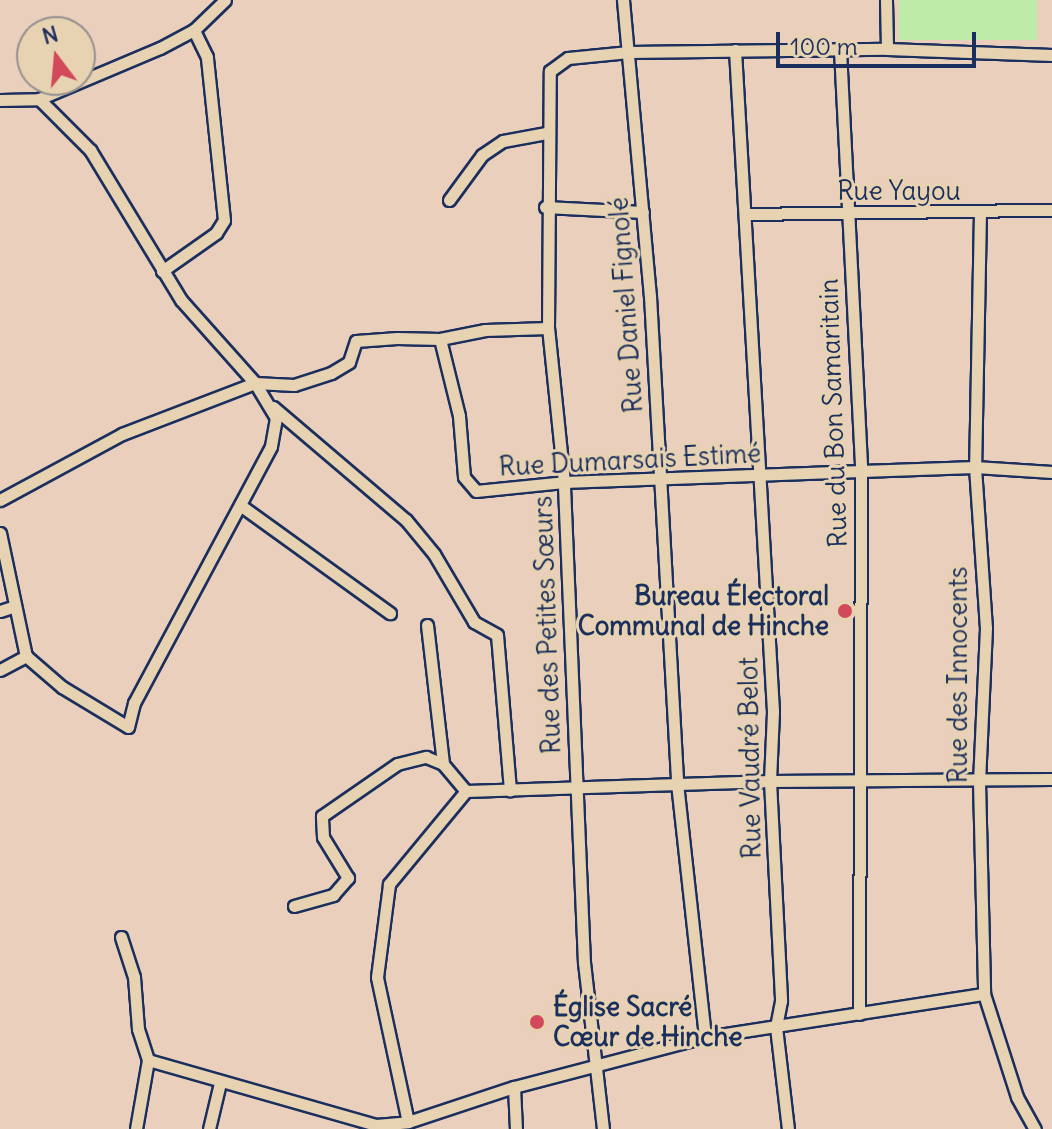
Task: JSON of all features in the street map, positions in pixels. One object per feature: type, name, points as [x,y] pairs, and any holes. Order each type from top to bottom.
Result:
[{"type":"street","points":[[205,0],[221,3]]},
{"type":"street","name":"Rue Daniel Fignolé","points":[[623,0],[643,212],[677,783],[705,1037]]},
{"type":"street","points":[[886,0],[887,49]]},
{"type":"street","points":[[0,100],[39,99],[194,30],[221,3]]},
{"type":"street","points":[[162,271],[216,233],[224,220],[207,57],[194,30]]},
{"type":"street","points":[[629,52],[887,49],[1052,55]]},
{"type":"street","name":"Rue Vaudré Belot","points":[[735,50],[747,214],[773,712],[770,781],[781,1001],[776,1027],[788,1129]]},
{"type":"street","name":"Rue du Bon Samaritain","points":[[840,50],[861,471],[859,1014]]},
{"type":"street","name":"Rue des Petites Sœurs","points":[[603,1129],[593,1066],[574,786],[564,482],[548,328],[546,133],[550,71],[568,58],[629,52]]},
{"type":"street","points":[[39,99],[90,150],[181,300],[255,383],[272,407],[406,520],[434,554],[474,622],[497,635],[510,790]]},
{"type":"street","points":[[449,200],[482,155],[503,141],[546,133]]},
{"type":"street","points":[[545,207],[643,212]]},
{"type":"street","name":"Rue Yayou","points":[[747,214],[1052,210]]},
{"type":"street","name":"Rue des Innocents","points":[[980,212],[975,467],[986,628],[979,782],[984,994],[1017,1097],[1035,1129]]},
{"type":"street","points":[[0,500],[122,434],[255,383],[294,385],[343,368],[351,346],[362,340],[440,339],[485,330],[548,328]]},
{"type":"street","name":"Rue Dumarsais Estimé","points":[[440,339],[469,488],[975,467],[1052,472]]},
{"type":"street","points":[[0,533],[26,656],[62,687],[128,727],[134,703],[271,446],[276,418],[272,407]]},
{"type":"street","points":[[240,505],[390,613]]},
{"type":"street","points":[[0,611],[15,606]]},
{"type":"street","points":[[427,625],[443,764]]},
{"type":"street","points":[[0,670],[26,656]]},
{"type":"street","points":[[294,906],[333,895],[348,878],[323,837],[322,816],[410,758],[426,757],[443,764],[466,791]]},
{"type":"street","points":[[408,1122],[377,977],[389,884],[466,791],[770,781],[979,782],[1052,779]]},
{"type":"street","points":[[121,937],[134,977],[138,1029],[148,1060],[136,1129]]},
{"type":"street","points":[[148,1060],[375,1127],[408,1122],[514,1087],[705,1037],[984,994]]},
{"type":"street","points":[[209,1129],[220,1083]]},
{"type":"street","points":[[514,1087],[516,1129]]},
{"type":"green space","points":[[899,0],[1037,0],[1037,40],[899,40]]},
{"type":"place","name":"Bureau Électoral Communal de Hinche","points":[[845,611]]},
{"type":"place","name":"Église Sacré Cœur de Hinche","points":[[537,1022]]}]
